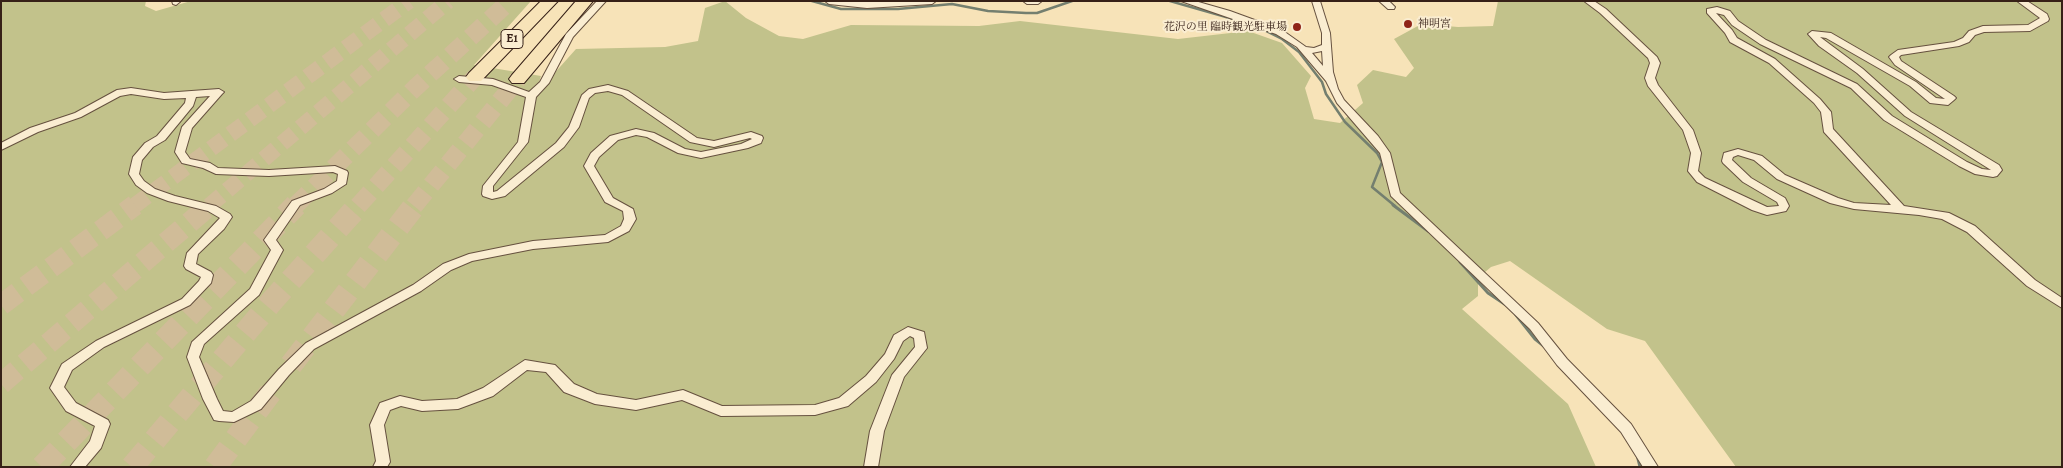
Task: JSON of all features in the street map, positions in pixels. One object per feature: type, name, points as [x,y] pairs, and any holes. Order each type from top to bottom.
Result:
[{"type":"highway","name":"E1","points":[[467,78],[550,1]]},
{"type":"highway","name":"E1","points":[[518,79],[584,1]]},
{"type":"street","points":[[1,147],[34,130],[78,115],[117,93],[131,91],[164,96],[219,92],[186,127],[180,152],[186,161],[206,165],[216,171],[270,172],[335,169],[343,173],[342,182],[328,191],[296,203],[270,240],[277,250],[254,292],[198,342],[193,357],[210,399],[219,416],[234,417],[256,405],[284,372],[310,346],[417,288],[447,268],[469,258],[533,245],[608,238],[625,228],[630,219],[628,209],[609,200],[589,166],[595,155],[614,138],[636,132],[650,135],[682,151],[701,155],[744,146],[757,141],[758,138],[751,135],[714,144],[694,140],[625,93],[608,88],[592,91],[585,97],[574,127],[560,145],[502,194],[492,196],[487,194],[488,186],[523,142],[530,96],[544,82],[569,36],[602,1]]},
{"type":"street","points":[[829,1],[849,5],[875,5],[932,1]]},
{"type":"street","points":[[1028,1],[1038,1]]},
{"type":"street","points":[[1185,1],[1279,32],[1303,49],[1329,80],[1340,100],[1385,153],[1392,186],[1402,202],[1434,229],[1444,242],[1534,326],[1562,362],[1626,428],[1651,467]]},
{"type":"street","points":[[1220,11],[1224,1]]},
{"type":"street","points":[[1316,1],[1328,46],[1329,80]]},
{"type":"street","points":[[1588,1],[1603,11],[1652,57],[1655,63],[1650,78],[1653,86],[1688,130],[1696,154],[1692,171],[1701,180],[1756,208],[1767,211],[1782,209],[1784,206],[1781,200],[1747,180],[1727,161],[1728,155],[1738,152],[1758,158],[1781,177],[1834,201],[1854,206],[1932,212],[1945,216],[1971,229],[2031,283],[2062,304]]},
{"type":"street","points":[[1901,210],[1828,130],[1826,112],[1817,101],[1772,62],[1733,40],[1729,32],[1710,12],[1717,10],[1727,13],[1735,23],[1763,42],[1854,86],[1888,118],[1963,164],[1979,172],[1993,174],[1997,170],[1995,167],[1908,114],[1860,71],[1822,44],[1812,34],[1828,35],[1913,84],[1932,101],[1948,102],[1951,98],[1898,63],[1894,57],[1898,53],[1956,44],[1966,40],[1972,33],[1983,29],[2030,28],[2045,19],[2044,16],[2021,1]]},
{"type":"street","points":[[1292,50],[1315,50],[1328,46]]},
{"type":"street","points":[[467,78],[493,82],[530,96]]},
{"type":"street","points":[[78,467],[96,444],[103,424],[71,407],[57,388],[67,367],[100,344],[186,302],[206,283],[207,275],[190,266],[193,253],[220,226],[226,217],[212,208],[172,199],[151,190],[140,183],[134,174],[137,159],[149,145],[161,138],[190,104],[192,95]]},
{"type":"street","points":[[1999,254],[2010,274],[2049,305],[2062,312]]},
{"type":"street","points":[[380,467],[383,462],[377,425],[385,407],[400,401],[422,406],[458,404],[488,392],[525,365],[550,368],[569,388],[595,399],[636,405],[683,395],[720,410],[815,410],[843,402],[871,379],[890,356],[898,338],[908,331],[920,335],[921,348],[898,375],[877,431],[871,467]]},
{"type":"green space","points":[[1,1],[146,1],[145,6],[156,11],[191,1],[531,1],[474,65],[541,76],[535,95],[576,49],[665,47],[698,41],[705,8],[725,1],[746,18],[779,36],[803,39],[851,25],[979,26],[1020,21],[1178,39],[1248,31],[1282,43],[1311,76],[1305,88],[1314,119],[1340,123],[1363,103],[1357,85],[1373,70],[1406,77],[1414,68],[1394,39],[1427,21],[1434,25],[1458,27],[1493,26],[1498,1],[2062,1],[2062,467],[1736,467],[1645,341],[1607,329],[1510,261],[1491,267],[1478,278],[1478,296],[1462,309],[1568,404],[1596,467],[1,467]]},
{"type":"waterway","points":[[812,1],[841,9],[898,9],[952,4],[988,11],[1026,13],[1037,13],[1072,1]]},
{"type":"waterway","points":[[1170,1],[1233,19]]},
{"type":"waterway","points":[[1260,28],[1282,39],[1299,52],[1322,82],[1326,94],[1345,122],[1377,153],[1382,162],[1372,187],[1395,206]]},
{"type":"waterway","points":[[1393,205],[1428,231]]},
{"type":"waterway","points":[[1460,262],[1488,293],[1506,305]]},
{"type":"waterway","points":[[1516,315],[1535,339],[1545,347]]},
{"type":"waterway","points":[[1637,455],[1640,467]]},
{"type":"tunnel","points":[[134,206],[409,1]]},
{"type":"tunnel","points":[[209,206],[448,1]]},
{"type":"tunnel","points":[[296,205],[416,87],[510,1]]},
{"type":"tunnel","points":[[358,206],[475,77]]},
{"type":"tunnel","points":[[414,206],[518,79]]},
{"type":"tunnel","points":[[1,305],[135,205]]},
{"type":"tunnel","points":[[1,384],[210,205]]},
{"type":"tunnel","points":[[42,467],[296,205]]},
{"type":"tunnel","points":[[132,467],[273,300],[359,205]]},
{"type":"tunnel","points":[[291,365],[415,205]]},
{"type":"tunnel","points":[[215,467],[273,389]]},
{"type":"place","name":"神明宮","points":[[1408,24]]},
{"type":"place","name":"花沢の里 臨時観光駐車場","points":[[1297,27]]}]
